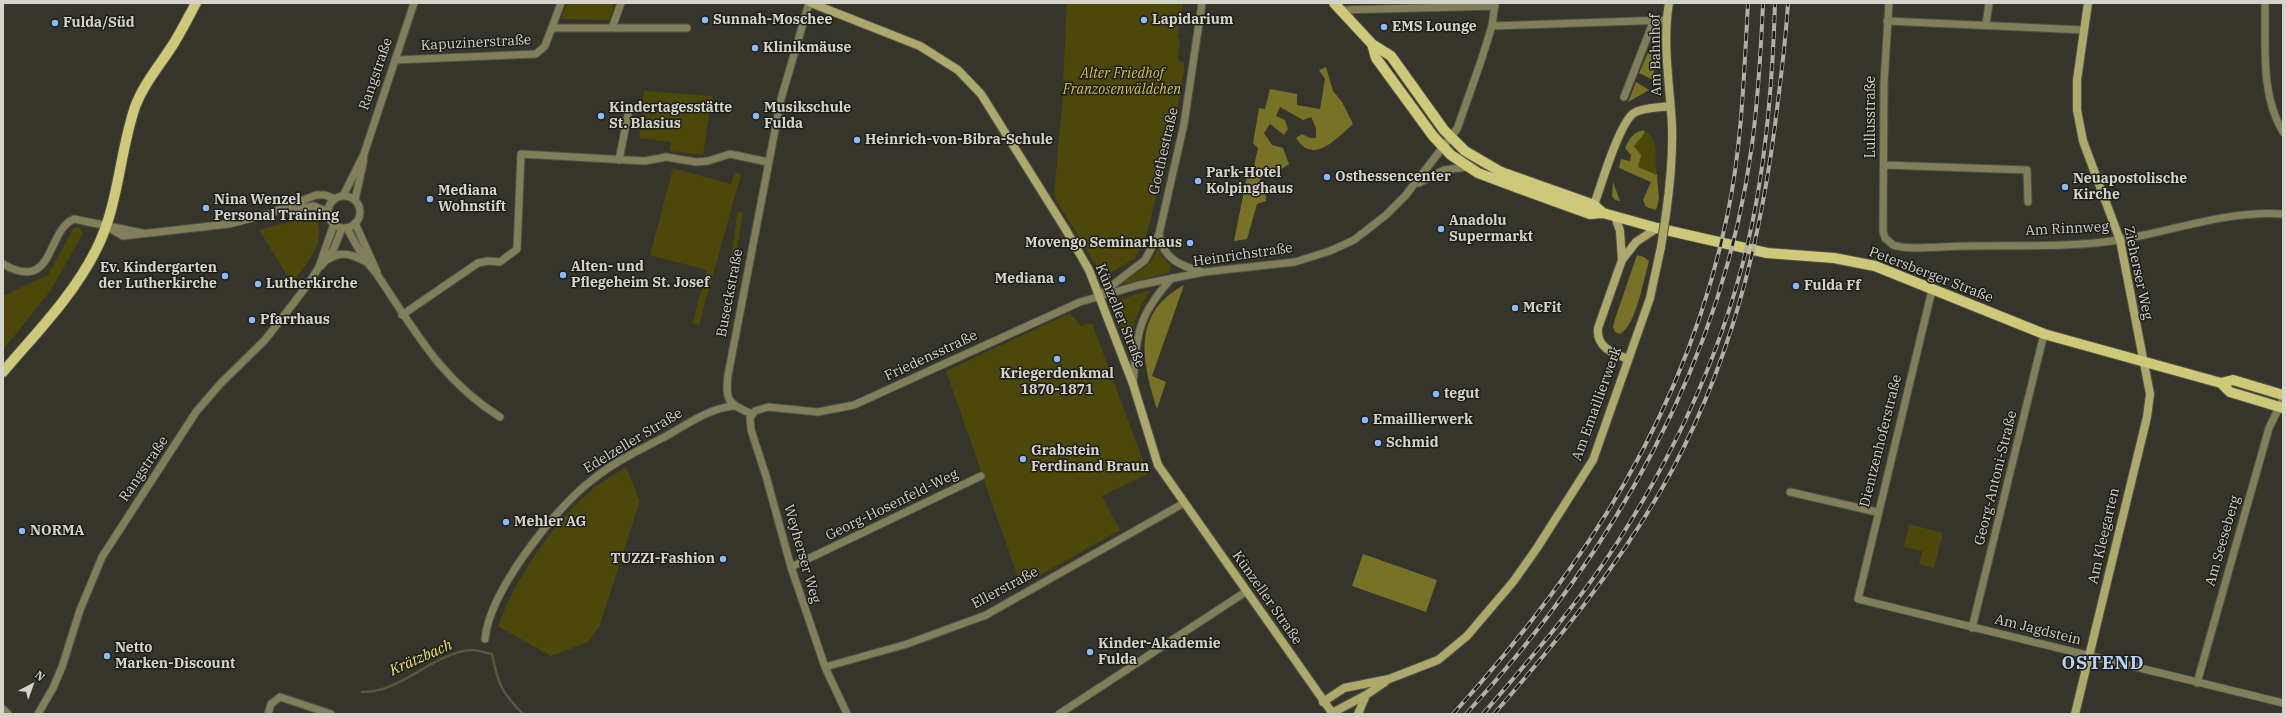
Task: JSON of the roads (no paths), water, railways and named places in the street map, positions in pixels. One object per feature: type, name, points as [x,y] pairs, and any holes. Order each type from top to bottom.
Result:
[{"type":"main road","points":[[3,372],[70,293],[86,269],[106,226],[136,107],[145,87],[174,42],[196,3]]},
{"type":"main road","name":"Künzeller Straße","points":[[810,3],[920,46],[947,62],[972,83],[1005,130],[1089,270],[1133,384],[1158,465],[1332,713]]},
{"type":"main road","name":"Am Bahnhof","points":[[1669,3],[1666,20],[1667,75],[1670,106]]},
{"type":"main road","name":"Zieherser Weg","points":[[2088,3],[2077,80],[2077,110],[2083,141],[2120,240],[2127,283],[2145,363]]},
{"type":"main road","name":"Petersberger Straße","points":[[1337,6],[1372,44],[1391,56],[1451,138],[1464,151],[1490,167],[1594,205],[1603,213]]},
{"type":"main road","name":"Petersberger Straße","points":[[1372,44],[1376,58],[1444,148],[1467,167],[1552,201],[1590,214],[1603,213],[1656,228],[1767,253],[1853,261],[1875,266],[2044,334],[2220,383],[2230,392],[2282,405]]},
{"type":"main road","points":[[1594,205],[1622,130],[1629,118],[1637,111],[1670,106]]},
{"type":"main road","name":"Am Emaillierwerk","points":[[1323,702],[1344,688],[1389,679],[1432,663],[1456,646],[1477,626],[1513,582],[1537,548],[1593,460],[1650,298],[1661,247],[1666,214],[1672,151],[1670,106]]},
{"type":"main road","points":[[1615,216],[1620,231],[1622,260]]},
{"type":"main road","points":[[1628,359],[1611,352],[1602,345],[1597,332],[1622,260],[1636,242],[1656,228]]},
{"type":"main road","name":"Am Kleegarten","points":[[2075,714],[2147,417],[2150,390],[2145,363]]},
{"type":"main road","name":"Petersberger Straße","points":[[2220,383],[2233,380],[2283,395]]},
{"type":"main road","name":"Am Emaillierwerk","points":[[1332,713],[1366,695],[1389,679]]},
{"type":"main road","points":[[1358,714],[1366,695]]},
{"type":"street","name":"Rangstraße","points":[[343,196],[364,154],[414,3]]},
{"type":"street","name":"Kapuzinerstraße","points":[[395,60],[536,54],[545,46],[561,3]]},
{"type":"street","points":[[612,28],[621,3]]},
{"type":"street","name":"Buseckstraße","points":[[734,406],[726,395],[728,374],[781,99],[810,3]]},
{"type":"street","name":"Goethestraße","points":[[1100,296],[1114,282],[1132,271],[1145,260],[1159,234],[1184,124],[1202,3]]},
{"type":"street","name":"Lullusstraße","points":[[1883,231],[1884,83],[1889,3]]},
{"type":"street","points":[[1986,25],[1988,3]]},
{"type":"street","points":[[2265,3],[2268,94],[2272,110],[2283,132]]},
{"type":"street","points":[[1337,6],[1495,4]]},
{"type":"street","name":"Heinrichstraße","points":[[1100,296],[1172,278],[1204,272],[1278,266],[1330,251],[1354,240],[1374,225],[1413,187],[1444,148],[1462,121],[1492,26],[1495,4]]},
{"type":"street","name":"Am Bahnhof","points":[[1624,97],[1654,20]]},
{"type":"street","points":[[1492,26],[1666,20]]},
{"type":"street","points":[[1887,21],[2084,30]]},
{"type":"street","points":[[552,28],[686,28]]},
{"type":"street","points":[[619,160],[628,109]]},
{"type":"street","name":"Rangstraße","points":[[355,200],[364,164],[364,154]]},
{"type":"street","points":[[402,315],[478,263],[488,261],[500,262],[517,249],[521,154],[649,161],[663,157],[702,162],[730,154],[768,162]]},
{"type":"street","points":[[1884,164],[2027,170],[2028,202]]},
{"type":"street","name":"Heinrichstraße","points":[[1413,187],[1444,170],[1467,167]]},
{"type":"street","points":[[3,264],[18,272],[36,270],[45,262],[62,230],[71,220],[82,220],[142,233],[205,228],[229,224],[284,209],[316,195],[325,195],[335,198],[343,196],[355,200],[360,211],[356,223],[375,263],[377,274]]},
{"type":"street","points":[[328,212],[330,204],[335,198]]},
{"type":"street","points":[[284,209],[314,206],[328,212],[334,224],[344,228],[367,263],[377,274],[402,315],[440,367],[464,391],[500,417]]},
{"type":"street","name":"Am Rinnweg","points":[[1883,231],[1888,243],[1898,247],[2090,243],[2120,240],[2244,215],[2266,212],[2283,214]]},
{"type":"street","points":[[344,228],[356,223]]},
{"type":"street","name":"Rangstraße","points":[[320,267],[334,224]]},
{"type":"street","name":"Rangstraße","points":[[38,714],[53,688],[62,667],[86,594],[102,557],[196,412],[221,383],[265,340],[307,287],[320,267],[327,260],[338,242],[344,228]]},
{"type":"street","points":[[1159,234],[1164,250],[1172,261],[1204,272]]},
{"type":"street","points":[[327,260],[342,254],[356,256],[367,263]]},
{"type":"street","points":[[1133,384],[1136,340],[1142,319],[1151,302],[1172,278]]},
{"type":"street","name":"Dientzenhoferstraße","points":[[1858,599],[1877,512],[1932,290]]},
{"type":"street","name":"Friedensstraße","points":[[752,414],[758,409],[768,407],[818,412],[854,405],[1080,302],[1100,296]]},
{"type":"street","name":"Georg-Antoni-Straße","points":[[1972,628],[2044,334]]},
{"type":"street","name":"Am Seeseberg","points":[[2197,683],[2233,549],[2270,428],[2282,405]]},
{"type":"street","points":[[734,406],[752,414]]},
{"type":"street","name":"Edelzeller Straße","points":[[485,639],[492,612],[521,562],[549,524],[583,487],[612,466],[712,410],[734,406]]},
{"type":"street","name":"Weyherser Weg","points":[[752,414],[750,418],[751,430],[766,476],[791,567],[825,667],[847,714]]},
{"type":"street","name":"Georg-Hosenfeld-Weg","points":[[791,567],[982,476]]},
{"type":"street","points":[[1790,492],[1877,512]]},
{"type":"street","name":"Ellerstraße","points":[[825,667],[907,644],[986,615],[1184,503]]},
{"type":"street","points":[[1059,714],[1247,591]]},
{"type":"street","name":"Am Jagdstein","points":[[1858,599],[2283,703]]},
{"type":"street","points":[[268,714],[271,704],[280,697],[331,714]]},
{"type":"street","points":[[3,709],[8,714]]},
{"type":"waterway","name":"Krätzbach","points":[[362,692],[377,691],[404,680],[443,658],[457,653],[476,650],[492,654],[496,673],[505,693],[523,714]]},
{"type":"railway","points":[[1453,714],[1501,658],[1546,601],[1588,543],[1625,482],[1658,419],[1687,353],[1710,284],[1733,186],[1742,108],[1748,3]]},
{"type":"railway","points":[[1466,714],[1519,653],[1568,589],[1613,521],[1653,451],[1687,378],[1716,303],[1737,225],[1754,128],[1763,3]]},
{"type":"railway","points":[[1483,714],[1536,652],[1602,566],[1641,504],[1684,422],[1703,380],[1720,337],[1734,293],[1756,204],[1764,154],[1769,104],[1775,3]]},
{"type":"railway","points":[[1494,714],[1561,634],[1623,551],[1660,492],[1685,446],[1706,399],[1724,351],[1739,303],[1763,204],[1778,101],[1788,3]]},
{"type":"place","name":"Sunnah-Moschee","points":[[705,20]]},
{"type":"place","name":"Lapidarium","points":[[1144,20]]},
{"type":"place","name":"Fulda/Süd","points":[[55,23]]},
{"type":"place","name":"EMS Lounge","points":[[1384,27]]},
{"type":"place","name":"Klinikmäuse","points":[[755,48]]},
{"type":"place","name":"Kindertagesstätte St. Blasius","points":[[601,116]]},
{"type":"place","name":"Musikschule Fulda","points":[[756,116]]},
{"type":"place","name":"Heinrich-von-Bibra-Schule","points":[[857,140]]},
{"type":"place","name":"Osthessencenter","points":[[1327,177]]},
{"type":"place","name":"Park-Hotel Kolpinghaus","points":[[1198,181]]},
{"type":"place","name":"Neuapostolische Kirche","points":[[2065,187]]},
{"type":"place","name":"Mediana Wohnstift","points":[[430,199]]},
{"type":"place","name":"Nina Wenzel Personal Training","points":[[206,208]]},
{"type":"place","name":"Anadolu Supermarkt","points":[[1441,229]]},
{"type":"place","name":"Movengo Seminarhaus","points":[[1190,243]]},
{"type":"place","name":"Alten- und Pflegeheim St. Josef","points":[[563,275]]},
{"type":"place","name":"Ev. Kindergarten der Lutherkirche","points":[[225,276]]},
{"type":"place","name":"Mediana","points":[[1062,279]]},
{"type":"place","name":"Lutherkirche","points":[[258,284]]},
{"type":"place","name":"Fulda Ff","points":[[1796,286]]},
{"type":"place","name":"McFit","points":[[1515,308]]},
{"type":"place","name":"Pfarrhaus","points":[[252,320]]},
{"type":"place","name":"Kriegerdenkmal 1870-1871","points":[[1057,359]]},
{"type":"place","name":"tegut","points":[[1436,394]]},
{"type":"place","name":"Emaillierwerk","points":[[1365,420]]},
{"type":"place","name":"Schmid","points":[[1378,443]]},
{"type":"place","name":"Grabstein Ferdinand Braun","points":[[1023,459]]},
{"type":"place","name":"Mehler AG","points":[[506,522]]},
{"type":"place","name":"NORMA","points":[[22,531]]},
{"type":"place","name":"TUZZI-Fashion","points":[[723,559]]},
{"type":"place","name":"Kinder-Akademie Fulda","points":[[1090,652]]},
{"type":"place","name":"Netto Marken-Discount","points":[[107,656]]},
{"type":"district","name":"OSTEND","points":[[2103,664]]},
{"type":"park label","name":"Alter Friedhof Franzosenwäldchen","points":[[1122,82]]}]
